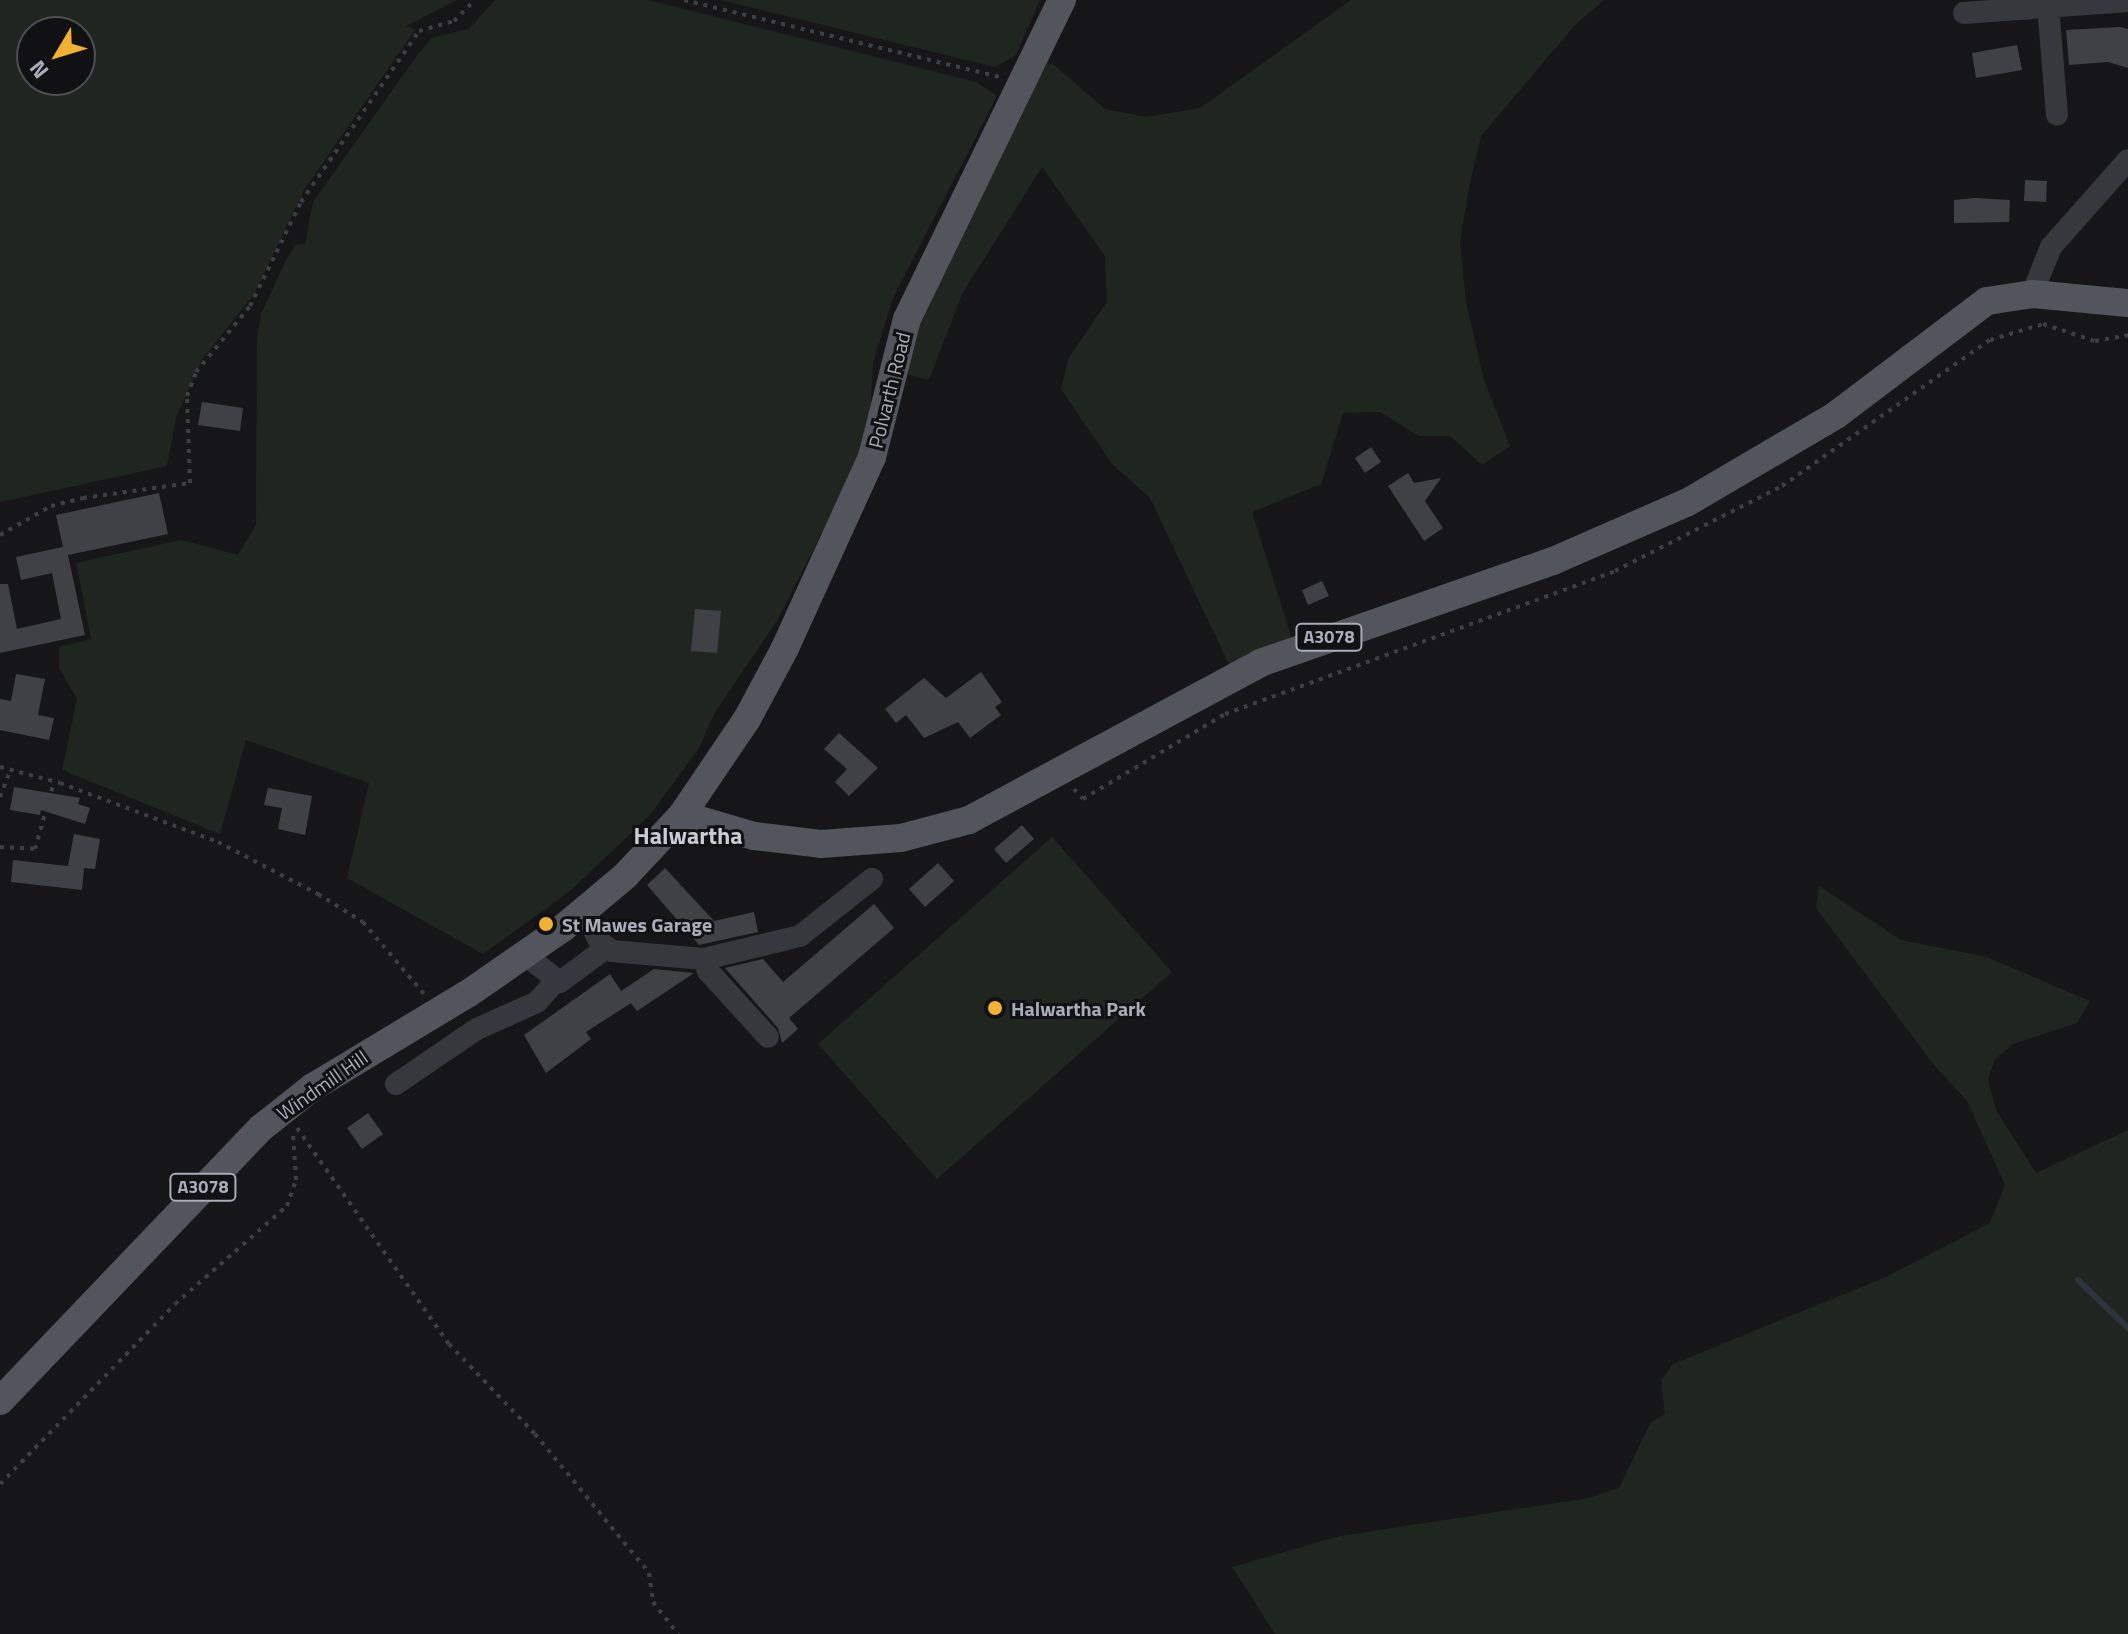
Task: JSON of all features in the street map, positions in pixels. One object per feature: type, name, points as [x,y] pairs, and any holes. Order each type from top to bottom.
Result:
[{"type":"main road","name":"Polvarth Road","points":[[682,815],[747,719],[785,648],[872,457],[907,319],[1062,0]]},
{"type":"main road","name":"A3078","points":[[682,815],[754,836],[821,844],[901,838],[989,813],[1159,713],[1260,663],[1553,561],[1688,502],[1836,415],[1975,308],[1999,297],[2032,294],[2128,303]]},
{"type":"main road","name":"Windmill Hill","points":[[0,1401],[242,1146],[290,1119],[437,1012],[584,912],[682,815]]},
{"type":"street","points":[[1964,13],[2128,1]]},
{"type":"street","points":[[2048,6],[2057,115]]},
{"type":"street","points":[[2032,294],[2051,247],[2128,160]]},
{"type":"street","points":[[396,1084],[477,1029],[537,1002],[555,982],[566,980],[606,948],[704,959],[800,936],[872,879]]},
{"type":"street","points":[[584,912],[606,948]]},
{"type":"street","points":[[525,955],[555,982]]},
{"type":"street","points":[[704,959],[708,971],[768,1037]]},
{"type":"path","points":[[0,535],[51,506],[83,498],[190,483],[187,396],[196,372],[250,306],[301,202],[419,31],[454,21],[475,0]]},
{"type":"path","points":[[684,0],[1021,85]]},
{"type":"path","points":[[0,767],[9,773],[54,782],[218,842],[345,910],[380,939],[437,1012]]},
{"type":"path","points":[[0,797],[9,773]]},
{"type":"path","points":[[0,847],[35,849],[54,782]]},
{"type":"path","points":[[0,1484],[175,1304],[287,1206],[296,1180],[290,1119]]},
{"type":"path","points":[[290,1119],[449,1344],[535,1434],[649,1573],[653,1602],[678,1634]]},
{"type":"shaded area","points":[[0,0],[457,0],[406,26],[415,30],[304,190],[254,294],[201,361],[176,418],[167,466],[0,502]]},
{"type":"shaded area","points":[[495,0],[648,0],[976,82],[997,96],[893,298],[873,362],[871,403],[860,458],[777,621],[715,712],[699,748],[650,815],[569,892],[483,954],[347,878],[369,783],[246,740],[220,834],[62,770],[77,699],[59,668],[59,647],[91,639],[76,563],[181,540],[238,555],[256,525],[257,340],[261,314],[295,245],[305,244],[313,202],[418,54],[433,37],[469,29]]},
{"type":"shaded area","points":[[721,0],[1040,0],[1016,55],[995,67]]},
{"type":"shaded area","points":[[1351,0],[1604,0],[1575,25],[1481,136],[1469,187],[1460,242],[1466,302],[1484,380],[1510,446],[1482,465],[1450,436],[1419,436],[1380,412],[1343,413],[1321,484],[1252,512],[1295,649],[1234,675],[1150,498],[1112,464],[1061,389],[1069,357],[1107,302],[1105,256],[1042,167],[962,294],[929,380],[909,375],[891,380],[1034,59],[1054,65],[1105,109],[1146,117],[1200,108]]},
{"type":"shaded area","name":"Halwartha Park","points":[[1052,837],[1172,972],[937,1179],[818,1044]]},
{"type":"shaded area","points":[[1819,886],[1901,940],[1987,957],[2090,1001],[2077,1023],[2013,1044],[1995,1059],[1988,1079],[1996,1110],[2036,1173],[2128,1130],[2128,1634],[1275,1634],[1232,1567],[1340,1536],[1589,1498],[1619,1488],[1651,1422],[1665,1414],[1661,1380],[1673,1364],[1886,1277],[1990,1223],[2005,1185],[1967,1101],[1934,1065],[1816,908]]},
{"type":"building","points":[[2128,29],[2128,68],[2108,62],[2069,65],[2066,30]]},
{"type":"building","points":[[2017,45],[2022,70],[1976,78],[1972,53]]},
{"type":"building","points":[[2025,180],[2047,181],[2046,202],[2024,201]]},
{"type":"building","points":[[1954,200],[2010,200],[2009,222],[1954,223]]},
{"type":"building","points":[[202,402],[243,408],[240,431],[198,425]]},
{"type":"building","points":[[1371,447],[1381,462],[1365,473],[1355,458]]},
{"type":"building","points":[[1408,473],[1414,483],[1441,478],[1425,501],[1443,528],[1424,541],[1388,486]]},
{"type":"building","points":[[159,493],[168,534],[68,555],[85,635],[0,653],[0,584],[8,584],[17,629],[61,619],[52,573],[21,580],[16,557],[63,547],[56,515]]},
{"type":"building","points":[[1322,581],[1329,596],[1308,605],[1302,590]]},
{"type":"building","points":[[695,609],[721,611],[717,653],[691,651]]},
{"type":"building","points":[[981,672],[1002,702],[995,707],[1001,715],[970,738],[958,722],[924,738],[906,715],[896,723],[885,709],[924,678],[946,698]]},
{"type":"building","points":[[16,674],[45,679],[38,715],[54,718],[49,740],[0,730],[0,699],[11,701]]},
{"type":"building","points":[[839,733],[878,768],[849,796],[835,782],[847,769],[824,749]]},
{"type":"building","points":[[14,787],[80,798],[78,804],[90,808],[85,824],[41,810],[40,815],[10,810]]},
{"type":"building","points":[[268,788],[312,796],[305,835],[278,829],[282,808],[264,805]]},
{"type":"building","points":[[1022,825],[1034,839],[1006,863],[994,849]]},
{"type":"building","points":[[74,834],[100,839],[95,869],[84,868],[82,890],[11,882],[13,860],[68,866]]},
{"type":"building","points":[[938,863],[954,881],[925,907],[909,889]]},
{"type":"building","points":[[665,868],[714,921],[754,912],[758,932],[699,945],[647,885]]},
{"type":"building","points":[[874,904],[894,928],[789,1018],[798,1029],[782,1043],[778,1028],[725,968],[763,959],[783,982]]},
{"type":"building","points":[[654,969],[694,973],[637,1011],[631,1003],[586,1032],[591,1039],[546,1073],[524,1035],[610,974],[621,991]]},
{"type":"building","points":[[368,1113],[383,1134],[362,1149],[347,1128]]},
{"type":"waterway","points":[[2078,1280],[2128,1328]]},
{"type":"place","name":"St Mawes Garage","points":[[546,924]]},
{"type":"place","name":"Halwartha Park","points":[[995,1008]]},
{"type":"district","name":"Halwartha","points":[[688,836]]}]
